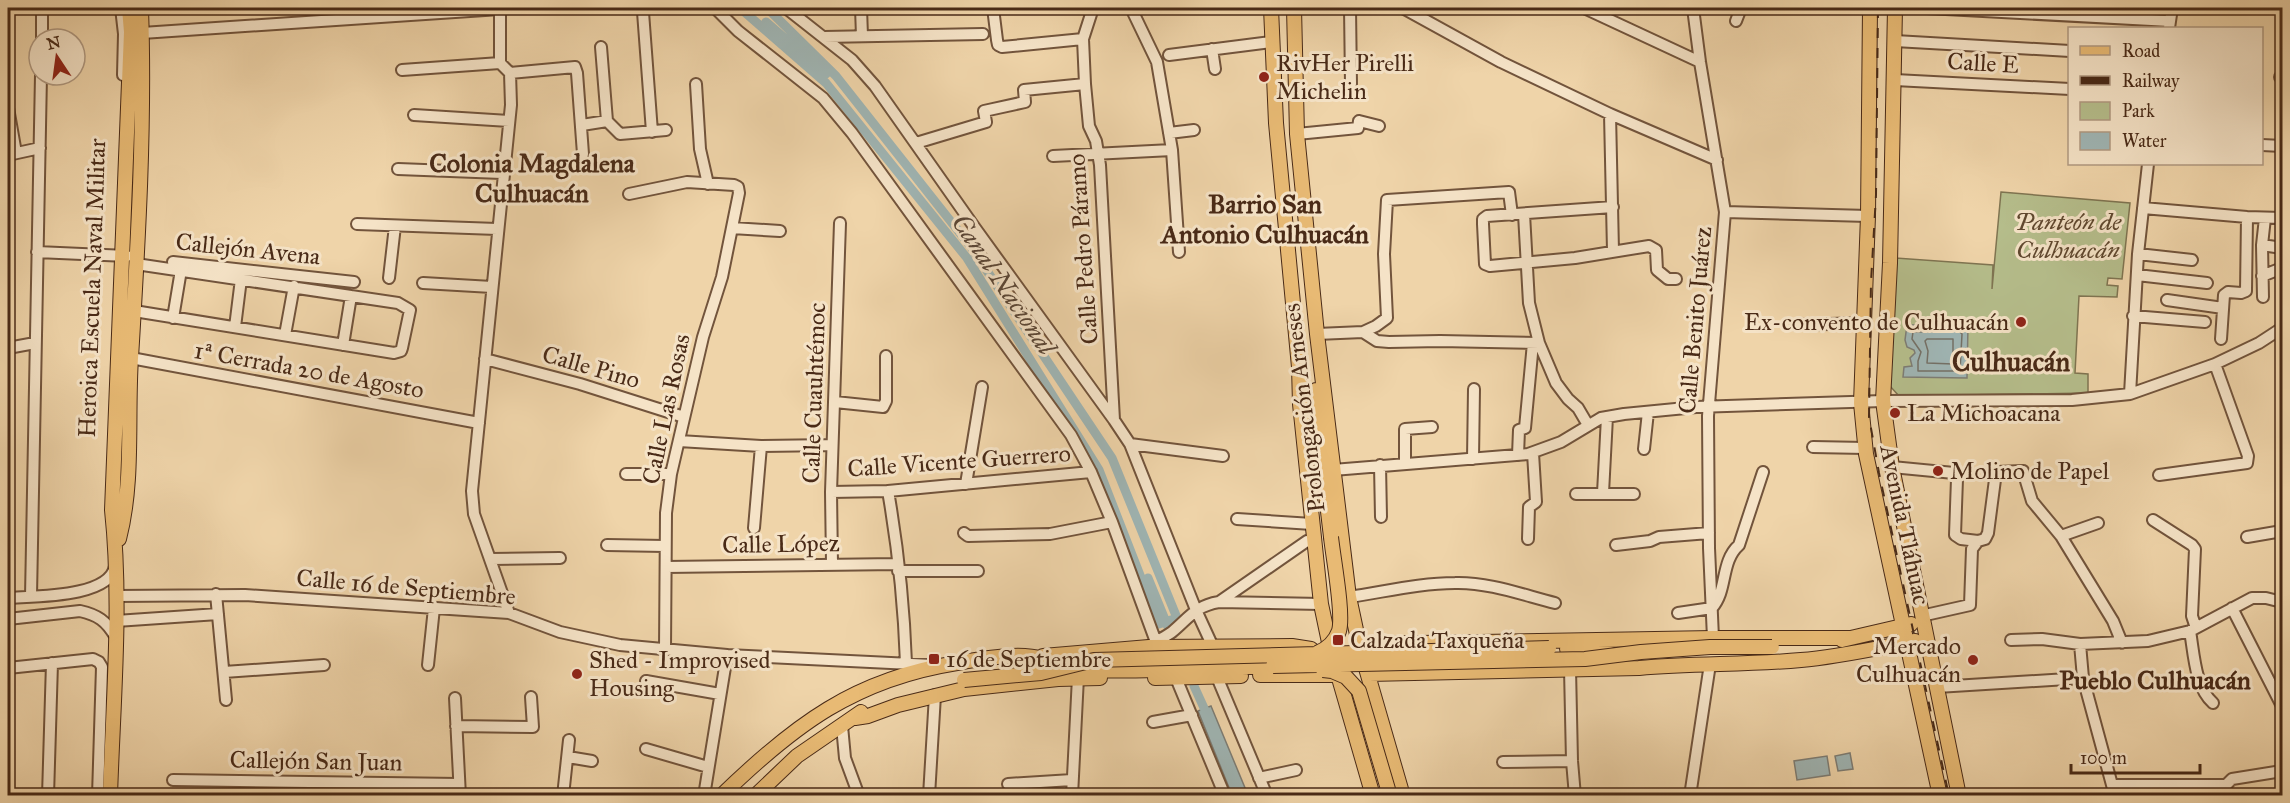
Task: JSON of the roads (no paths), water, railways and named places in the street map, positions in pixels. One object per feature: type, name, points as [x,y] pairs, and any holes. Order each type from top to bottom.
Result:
[{"type":"main road","name":"Heroica Escuela Naval Militar","points":[[110,795],[116,621],[116,550],[112,510],[119,256],[131,32],[129,8]]},
{"type":"main road","name":"Heroica Escuela Naval Militar","points":[[116,550],[126,511],[131,358],[135,311],[141,8]]},
{"type":"main road","name":"Prolongación Arneses","points":[[1271,8],[1276,123],[1321,604],[1330,647],[1373,795]]},
{"type":"main road","name":"Prolongación Arneses","points":[[1294,8],[1297,134],[1319,352],[1349,597],[1359,644],[1403,795]]},
{"type":"main road","name":"Avenida Tláhuac","points":[[1870,8],[1868,216],[1861,403],[1865,448],[1940,795]]},
{"type":"main road","name":"Avenida Tláhuac","points":[[1895,8],[1890,263],[1883,401],[1892,467],[1959,795]]},
{"type":"main road","points":[[1309,655],[1321,652],[1331,645],[1340,628],[1316,410],[1319,352]]},
{"type":"main road","points":[[1036,657],[1092,670],[1585,659],[1710,647],[1823,646],[1904,626],[1922,619]]},
{"type":"main road","points":[[1359,644],[1850,638]]},
{"type":"main road","points":[[1369,674],[1639,668],[1830,657],[1926,639]]},
{"type":"main road","points":[[1402,643],[1395,647],[1390,658],[1395,669],[1406,673]]},
{"type":"main road","points":[[721,795],[735,788],[798,727],[847,697],[888,679],[939,666],[999,657],[1036,657],[1153,644],[1213,648],[1292,646],[1311,649],[1322,657],[1328,656],[1330,647]]},
{"type":"main road","points":[[1290,675],[1296,670],[1300,661],[1299,655],[1292,646]]},
{"type":"main road","points":[[754,795],[797,756],[863,711],[896,697],[964,680],[1041,673],[1094,660],[1549,648],[1585,649],[1640,660],[1678,664]]},
{"type":"main road","points":[[1273,666],[1332,671],[1346,677],[1355,686],[1361,696],[1390,795]]},
{"type":"main road","points":[[855,718],[964,689],[1078,677],[1338,675]]},
{"type":"street","points":[[42,8],[42,27]]},
{"type":"street","name":"Heroica Escuela Naval Militar","points":[[116,569],[106,510],[119,256],[124,34],[121,8]]},
{"type":"street","points":[[142,33],[500,8],[500,63],[510,73],[509,121],[472,491],[474,514],[509,613]]},
{"type":"street","points":[[715,8],[738,31],[823,98],[852,133],[1058,416],[1091,472],[1112,522],[1153,644],[1205,604],[1219,602],[1321,604]]},
{"type":"street","points":[[786,8],[852,60],[875,87],[1114,420],[1130,444],[1213,648]]},
{"type":"street","points":[[861,8],[862,36]]},
{"type":"street","points":[[993,8],[998,45],[1083,39]]},
{"type":"street","name":"Calle Pedro Páramo","points":[[1093,8],[1083,39],[1085,84],[1089,126],[1099,155],[1114,420]]},
{"type":"street","points":[[1131,8],[1157,62],[1172,150],[1179,252]]},
{"type":"street","points":[[1350,8],[1351,84]]},
{"type":"street","points":[[1403,8],[1501,62],[1610,114],[1717,160]]},
{"type":"street","points":[[1584,8],[1602,12],[1700,62]]},
{"type":"street","name":"Calle Benito Juárez","points":[[1693,8],[1725,212],[1709,406],[1707,469],[1713,638]]},
{"type":"street","points":[[1736,21],[1741,8]]},
{"type":"street","points":[[1927,8],[2170,25],[2172,8]]},
{"type":"street","points":[[643,12],[652,132]]},
{"type":"street","points":[[824,37],[983,34]]},
{"type":"street","points":[[1894,41],[2068,51]]},
{"type":"street","points":[[1169,56],[1271,42]]},
{"type":"street","points":[[601,47],[607,121],[621,134],[666,130]]},
{"type":"street","points":[[1212,49],[1215,69]]},
{"type":"street","points":[[402,70],[500,63]]},
{"type":"street","points":[[510,73],[573,66],[578,73],[583,154]]},
{"type":"street","name":"Calle E","points":[[1895,80],[2068,89]]},
{"type":"street","points":[[629,194],[687,182],[708,184],[700,149],[696,84]]},
{"type":"street","points":[[916,143],[986,122],[984,111],[1025,102],[1024,90],[1085,84]]},
{"type":"street","points":[[31,596],[41,87]]},
{"type":"street","points":[[8,108],[12,154],[40,148]]},
{"type":"street","points":[[1610,114],[1613,251]]},
{"type":"street","points":[[414,115],[509,121]]},
{"type":"street","points":[[582,125],[607,121]]},
{"type":"street","points":[[1297,134],[1358,128],[1359,121],[1379,126]]},
{"type":"street","points":[[1169,133],[1194,130]]},
{"type":"street","points":[[2263,145],[2283,146]]},
{"type":"street","points":[[1053,156],[1172,150]]},
{"type":"street","points":[[2130,394],[2133,316],[2148,165]]},
{"type":"street","points":[[398,169],[502,173]]},
{"type":"street","name":"Calle Las Rosas","points":[[665,649],[666,513],[671,474],[703,337],[722,277],[739,193],[738,188],[734,185],[708,184]]},
{"type":"street","points":[[1317,334],[1363,332],[1387,318],[1384,254],[1387,200],[1509,192],[1512,197],[1512,215]]},
{"type":"street","points":[[1613,207],[1487,216],[1483,219],[1485,264],[1575,258],[1649,246],[1656,250],[1657,270],[1668,279],[1676,279]]},
{"type":"street","points":[[2143,208],[2247,218],[2283,218]]},
{"type":"street","points":[[1725,212],[1868,216]]},
{"type":"street","points":[[1524,214],[1529,303],[1536,343],[1556,383],[1578,408],[1588,425]]},
{"type":"street","points":[[2221,339],[2224,295],[2228,292],[2246,291],[2247,218]]},
{"type":"street","points":[[2263,297],[2262,245],[2265,218]]},
{"type":"street","name":"Calle Cuauhtémoc","points":[[832,564],[832,445],[840,223]]},
{"type":"street","points":[[357,224],[497,229]]},
{"type":"street","points":[[389,278],[395,226]]},
{"type":"street","points":[[732,228],[780,231]]},
{"type":"street","points":[[2262,245],[2283,248]]},
{"type":"street","points":[[37,252],[119,256],[181,270],[398,303],[410,310],[402,348],[398,352],[173,318],[119,307]]},
{"type":"street","points":[[2138,254],[2192,261]]},
{"type":"street","name":"Callejón Avena","points":[[136,259],[354,282]]},
{"type":"street","points":[[2262,276],[2283,268]]},
{"type":"street","points":[[173,318],[181,270]]},
{"type":"street","points":[[2137,274],[2207,283]]},
{"type":"street","points":[[236,327],[241,279]]},
{"type":"street","points":[[423,283],[492,287]]},
{"type":"street","points":[[285,335],[294,286]]},
{"type":"street","points":[[343,345],[351,296]]},
{"type":"street","points":[[2167,300],[2223,308]]},
{"type":"street","points":[[2133,316],[2205,322]]},
{"type":"street","points":[[1796,325],[1863,323]]},
{"type":"street","points":[[1333,470],[1533,453],[1578,434],[1588,425],[1607,417],[1709,406],[1883,401],[2072,400],[2130,394],[2215,364],[2259,343],[2283,328]]},
{"type":"street","points":[[1363,332],[1377,340],[1389,342],[1536,343]]},
{"type":"street","points":[[8,348],[35,343]]},
{"type":"street","points":[[1518,455],[1519,430],[1525,428],[1536,343]]},
{"type":"street","points":[[835,402],[883,407],[886,401],[886,356]]},
{"type":"street","name":"1ª Cerrada 20 de Agosto","points":[[131,358],[479,423]]},
{"type":"street","name":"Calle Pino","points":[[485,359],[580,384],[684,417]]},
{"type":"street","points":[[2159,474],[2241,466],[2247,463],[2248,456],[2215,364]]},
{"type":"street","points":[[966,484],[982,387]]},
{"type":"street","points":[[1473,459],[1474,389]]},
{"type":"street","points":[[1644,449],[1648,412]]},
{"type":"street","points":[[1603,493],[1607,417]]},
{"type":"street","points":[[1405,463],[1405,429],[1432,427]]},
{"type":"street","points":[[679,441],[761,446],[832,445]]},
{"type":"street","points":[[1130,444],[1223,456]]},
{"type":"street","points":[[754,528],[761,446]]},
{"type":"street","points":[[1813,447],[1865,448]]},
{"type":"street","points":[[1528,539],[1529,507],[1536,502],[1533,453]]},
{"type":"street","points":[[1380,465],[1381,516]]},
{"type":"street","points":[[1892,467],[1954,474],[1957,479],[1955,536],[1978,541],[1985,539],[1988,533],[1996,472],[2023,471],[2032,501],[2061,536],[2113,621],[2122,643]]},
{"type":"street","name":"Calle Vicente Guerrero","points":[[831,492],[888,491],[1091,472]]},
{"type":"street","points":[[1678,613],[1712,608],[1719,601],[1731,552],[1739,545],[1763,472]]},
{"type":"street","points":[[626,474],[671,474]]},
{"type":"street","points":[[888,491],[895,535],[906,663]]},
{"type":"street","points":[[1576,494],[1634,494]]},
{"type":"street","points":[[1237,519],[1312,524]]},
{"type":"street","points":[[2154,520],[2192,544],[2195,549],[2193,629],[2201,686],[2204,695],[2213,703]]},
{"type":"street","points":[[964,533],[968,536],[1050,534],[1112,522]]},
{"type":"street","points":[[2061,536],[2098,523]]},
{"type":"street","points":[[2247,537],[2283,531]]},
{"type":"street","points":[[1616,545],[1650,541],[1659,537],[1709,534]]},
{"type":"street","points":[[1922,619],[1970,605],[1972,549],[1978,541]]},
{"type":"street","points":[[1219,602],[1307,542]]},
{"type":"street","points":[[607,545],[665,546]]},
{"type":"street","points":[[490,559],[560,558]]},
{"type":"street","name":"Calle López","points":[[666,567],[832,564],[978,571]]},
{"type":"street","points":[[8,598],[78,592],[98,587],[109,579],[116,569]]},
{"type":"street","points":[[1349,597],[1458,582],[1555,603]]},
{"type":"street","points":[[216,594],[226,700]]},
{"type":"street","name":"Calle 16 de Septiembre","points":[[116,596],[216,594],[509,613],[560,632],[620,645],[728,655],[939,666]]},
{"type":"street","points":[[2011,640],[2042,639],[2080,644],[2148,640],[2193,629],[2252,598],[2282,599]]},
{"type":"street","points":[[428,665],[434,608]]},
{"type":"street","points":[[2232,608],[2282,706]]},
{"type":"street","points":[[8,619],[80,611],[92,613],[103,619],[115,636]]},
{"type":"street","points":[[116,621],[218,614]]},
{"type":"street","points":[[2080,644],[2083,678],[2114,790],[2226,785],[2232,779],[2283,771]]},
{"type":"street","points":[[704,795],[728,655]]},
{"type":"street","points":[[8,668],[93,659],[99,662],[102,668],[98,795]]},
{"type":"street","points":[[48,795],[52,663]]},
{"type":"street","points":[[1690,795],[1710,664]]},
{"type":"street","points":[[224,672],[324,665]]},
{"type":"street","points":[[1570,669],[1575,795]]},
{"type":"street","points":[[1072,795],[1078,677]]},
{"type":"street","points":[[1217,677],[1267,795]]},
{"type":"street","points":[[1176,678],[1225,795]]},
{"type":"street","points":[[1936,687],[2083,678]]},
{"type":"street","points":[[646,681],[720,694]]},
{"type":"street","points":[[928,795],[935,695]]},
{"type":"street","points":[[456,726],[533,727],[531,697]]},
{"type":"street","points":[[454,698],[460,790]]},
{"type":"street","points":[[1153,722],[1192,715]]},
{"type":"street","points":[[842,726],[845,758],[859,795]]},
{"type":"street","points":[[563,795],[569,740]]},
{"type":"street","points":[[646,749],[708,767]]},
{"type":"street","points":[[568,757],[592,760]]},
{"type":"street","points":[[1503,762],[1572,761]]},
{"type":"street","points":[[1259,778],[1296,770]]},
{"type":"street","name":"Callejón San Juan","points":[[173,780],[460,790]]},
{"type":"street","points":[[1008,784],[1072,780]]},
{"type":"water","points":[[1907,325],[1968,325],[1967,378],[1903,377],[1904,367],[1912,366],[1910,358],[1915,353],[1907,347],[1905,340]]},
{"type":"water","points":[[1211,706],[1248,795],[1232,795],[1198,711]]},
{"type":"water","points":[[1850,753],[1853,769],[1838,771],[1835,756]]},
{"type":"water","points":[[1827,756],[1830,775],[1797,780],[1794,761]]},
{"type":"waterway","name":"Canal Nacional","points":[[740,8],[826,83],[967,258],[1099,470],[1159,624],[1177,618],[1112,458],[971,247],[836,76],[767,8]]},
{"type":"waterway","name":"Canal Nacional","points":[[766,22],[826,74]]},
{"type":"waterway","name":"Canal Nacional","points":[[1148,578],[1168,627]]},
{"type":"waterway","name":"Canal Nacional","points":[[1194,686],[1209,719]]},
{"type":"railway","points":[[1878,8],[1876,195],[1871,282],[1869,417],[1949,796]]},
{"type":"place","name":"RivHer Pirelli Michelin","points":[[1264,77]]},
{"type":"place","name":"Ex-convento de Culhuacán","points":[[2021,322]]},
{"type":"place","name":"La Michoacana","points":[[1895,413]]},
{"type":"place","name":"Molino de Papel","points":[[1938,471]]},
{"type":"place","name":"Calzada Taxqueña","points":[[1338,640]]},
{"type":"place","name":"16 de Septiembre","points":[[934,659]]},
{"type":"place","name":"Mercado Culhuacán","points":[[1973,660]]},
{"type":"place","name":"Shed - Improvised Housing","points":[[577,674]]},
{"type":"district","name":"Colonia Magdalena Culhuacán","points":[[532,178]]},
{"type":"district","name":"Barrio San Antonio Culhuacán","points":[[1265,218]]},
{"type":"district","name":"Culhuacán","points":[[2011,362]]},
{"type":"district","name":"Pueblo Culhuacán","points":[[2155,680]]},
{"type":"park label","name":"Panteón de Culhuacán","points":[[2068,236]]}]
